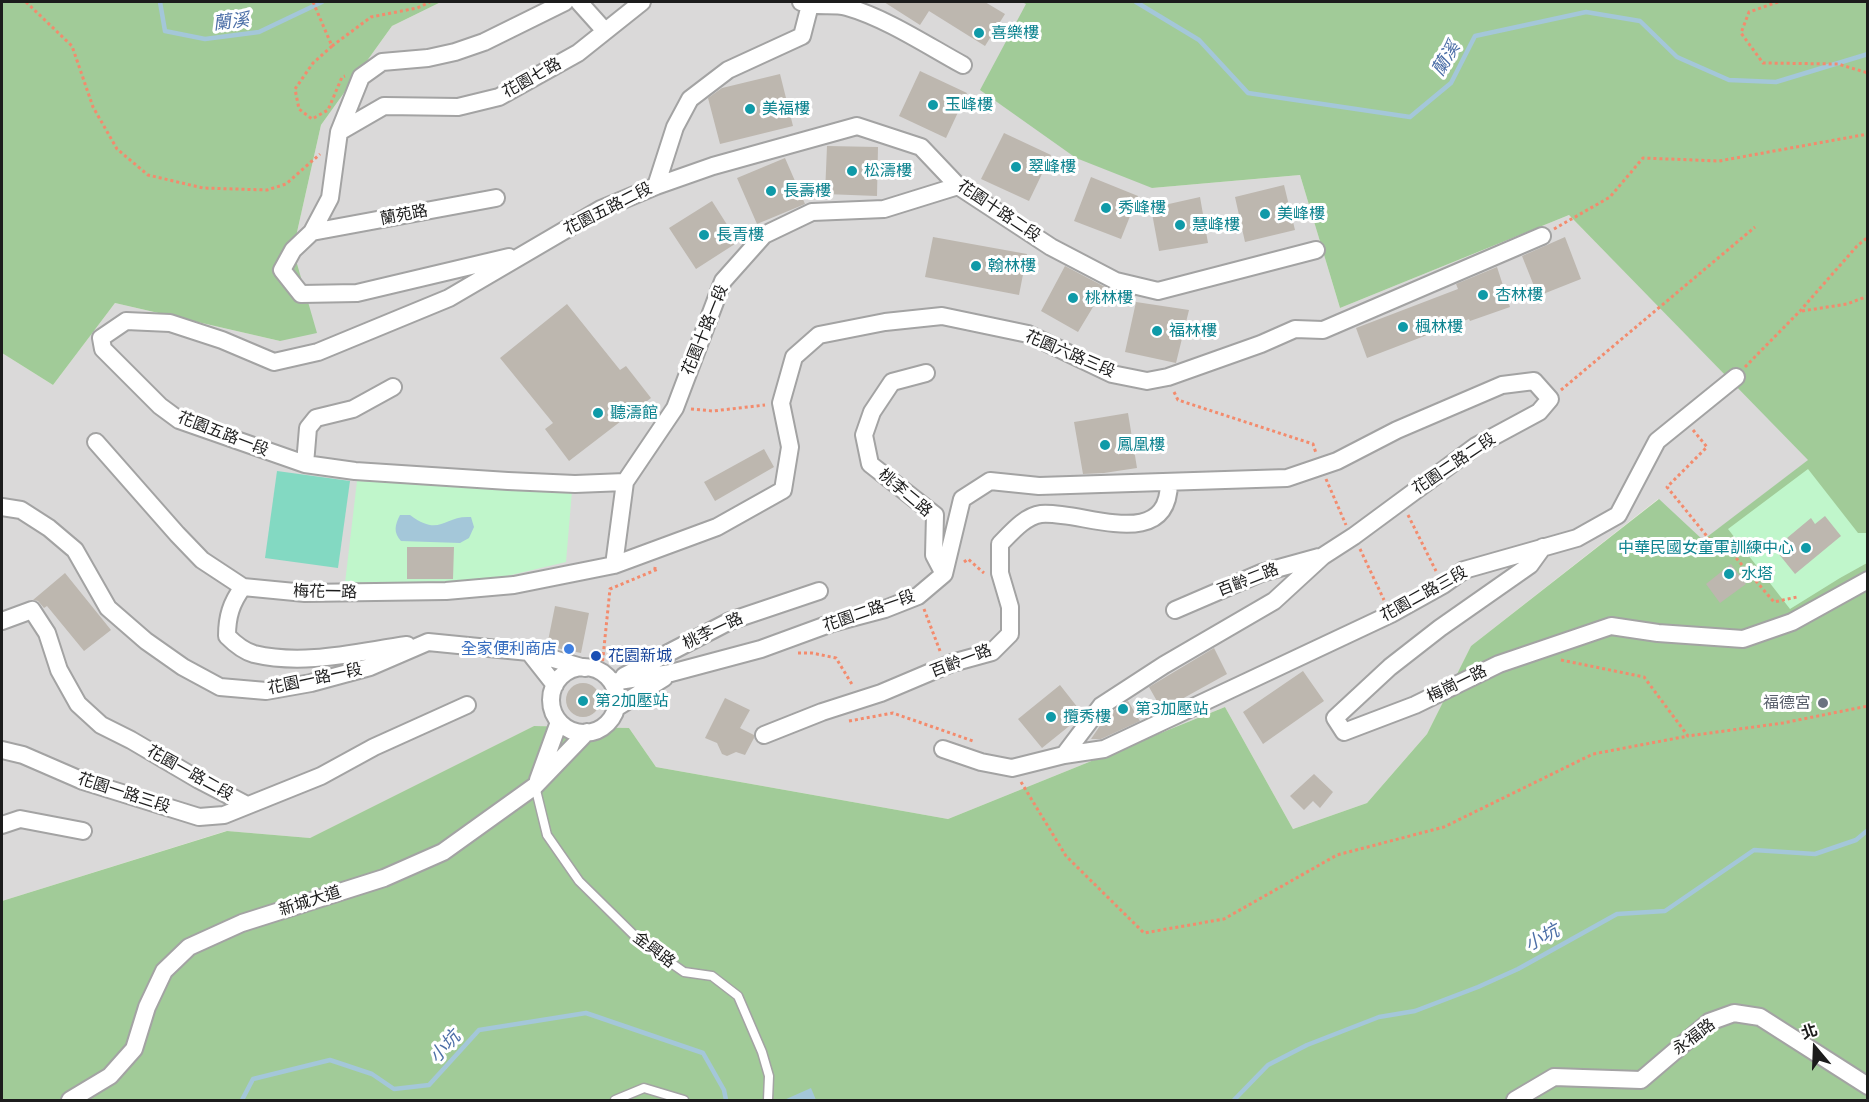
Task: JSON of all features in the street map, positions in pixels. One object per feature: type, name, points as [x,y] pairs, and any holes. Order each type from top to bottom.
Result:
[{"type":"street","points":[[527,252],[357,293],[301,294],[282,270],[293,250],[312,232],[330,198],[339,132],[361,77],[382,62],[428,58],[484,42],[565,2]]},
{"type":"street","points":[[579,2],[605,31]]},
{"type":"street","name":"花園七路","points":[[339,132],[384,106],[458,106],[499,97],[578,53],[642,2]]},
{"type":"street","points":[[806,3],[846,7],[892,26],[963,65]]},
{"type":"street","name":"花園五路二段","points":[[527,252],[601,209],[656,186],[675,127],[690,99],[728,70],[802,36],[806,3]]},
{"type":"street","name":"花園十路二段","points":[[656,186],[713,166],[857,126],[921,147],[958,186],[1051,247],[1116,281],[1158,291],[1316,250]]},
{"type":"street","name":"花園十路一段","points":[[625,482],[675,408],[723,281],[764,235],[812,212],[884,210],[958,186]]},
{"type":"street","name":"蘭苑路","points":[[312,232],[496,198]]},
{"type":"street","name":"花園六路三段","points":[[614,565],[717,527],[783,490],[790,447],[780,403],[794,357],[819,335],[885,322],[942,316],[1028,334],[1112,374],[1147,381],[1168,377],[1261,344],[1295,329],[1323,330],[1542,236]]},
{"type":"street","name":"花園五路一段","points":[[527,252],[449,298],[318,352],[274,362],[222,340],[170,323],[126,321],[101,338],[103,349],[160,406],[179,420],[305,464],[355,471],[508,481],[575,484],[625,482]]},
{"type":"street","name":"桃李二路","points":[[926,373],[892,382],[872,412],[864,435],[870,464],[935,515],[934,555],[944,574]]},
{"type":"street","name":"花園二路三段","points":[[1064,755],[1104,749],[1391,614],[1443,585],[1464,570],[1578,538],[1618,515],[1657,441],[1736,377]]},
{"type":"street","points":[[944,574],[962,499],[990,481],[1039,486],[1287,478],[1337,461],[1397,430],[1502,385],[1534,381],[1550,399]]},
{"type":"street","points":[[305,464],[308,428],[316,418],[353,409],[393,387]]},
{"type":"street","name":"花園二路二段","points":[[1064,755],[1101,706],[1164,665],[1274,601],[1323,556],[1476,446],[1539,412],[1550,399]]},
{"type":"street","name":"梅花一路","points":[[96,442],[202,560],[243,587],[305,593],[446,591],[514,585],[614,565]]},
{"type":"street","points":[[614,565],[625,482]]},
{"type":"street","name":"百齡一路","points":[[764,735],[952,663],[992,652],[1010,634],[1010,607],[1000,573],[1000,544],[1020,524],[1040,514],[1109,524],[1138,524],[1161,513],[1168,499],[1169,483]]},
{"type":"street","name":"花園一路一段","points":[[2,507],[21,510],[49,528],[75,550],[108,608],[146,641],[183,667],[220,687],[266,691],[311,683],[370,667],[428,642],[528,652],[585,668]]},
{"type":"street","name":"梅崗一路","points":[[1543,547],[1530,565],[1440,628],[1398,661],[1335,718],[1344,732],[1415,705],[1499,664],[1611,626],[1658,633],[1743,639],[1792,622],[1868,580]]},
{"type":"street","name":"百齡二路","points":[[1175,610],[1261,573],[1323,556]]},
{"type":"street","name":"花園二路一段","points":[[607,677],[671,673],[761,649],[832,623],[885,609],[918,596],[944,574]]},
{"type":"street","points":[[243,587],[234,599],[229,612],[227,636],[238,647],[253,654],[301,659],[428,642]]},
{"type":"street","name":"桃李一路","points":[[607,677],[730,621],[819,591]]},
{"type":"street","name":"花園一路二段","points":[[2,621],[32,610],[46,633],[58,670],[78,704],[93,718],[101,725],[247,805],[321,776],[374,747],[468,705]]},
{"type":"street","points":[[528,652],[555,685]]},
{"type":"street","points":[[576,668],[594,668],[607,677],[617,699],[613,718],[598,731],[577,733],[567,730],[553,714],[550,704],[550,694],[559,677],[576,668]]},
{"type":"street","points":[[616,708],[671,673]]},
{"type":"street","points":[[535,786],[559,722]]},
{"type":"street","name":"新城大道","points":[[70,1101],[110,1076],[134,1049],[147,1008],[164,971],[189,946],[242,923],[384,878],[444,852],[535,786],[587,732]]},
{"type":"street","points":[[943,748],[981,762],[1012,768],[1064,755]]},
{"type":"street","name":"花園一路三段","points":[[2,750],[23,755],[83,781],[199,817],[224,815],[247,805]]},
{"type":"street","points":[[2,825],[20,819],[83,831]]},
{"type":"street","name":"永福路","points":[[1515,1101],[1554,1077],[1641,1080],[1709,1022],[1734,1013],[1760,1017],[1868,1086]]},
{"type":"lane","name":"金興路","points":[[535,786],[548,836],[579,881],[641,942],[684,972],[712,976],[738,996],[762,1052],[769,1076],[768,1101]]},
{"type":"lane","points":[[615,1101],[644,1088],[684,1101]]},
{"type":"path","points":[[26,2],[72,46],[93,107],[117,149],[148,175],[203,188],[267,190],[286,184],[323,153]]},
{"type":"path","points":[[314,2],[332,46]]},
{"type":"path","points":[[352,73],[342,77],[328,110],[312,119],[299,109],[295,90],[313,63],[332,46],[371,17],[417,8],[430,2]]},
{"type":"path","points":[[1778,2],[1749,12],[1741,33],[1763,63],[1838,64],[1868,73]]},
{"type":"path","points":[[1542,236],[1610,197],[1643,158],[1719,161],[1868,134]]},
{"type":"path","points":[[1550,399],[1755,227]]},
{"type":"path","points":[[1736,377],[1800,311],[1857,246],[1868,237]]},
{"type":"path","points":[[1800,311],[1847,304],[1868,296]]},
{"type":"path","points":[[1168,377],[1178,400],[1313,444],[1352,537],[1391,614]]},
{"type":"path","points":[[675,408],[713,411],[780,403]]},
{"type":"path","points":[[1684,420],[1707,447],[1667,487],[1710,540],[1724,544],[1774,602],[1797,597]]},
{"type":"path","points":[[1401,500],[1443,585]]},
{"type":"path","points":[[944,574],[968,559],[1006,594]]},
{"type":"path","points":[[607,677],[610,589],[658,569],[647,568]]},
{"type":"path","points":[[922,603],[940,653]]},
{"type":"path","points":[[794,653],[812,653],[836,658],[860,699]]},
{"type":"path","points":[[1530,654],[1644,677],[1688,736]]},
{"type":"path","points":[[1012,768],[1066,856],[1144,933],[1224,919],[1337,855],[1444,827],[1593,754],[1688,736],[1783,723],[1868,706]]},
{"type":"path","points":[[838,707],[843,723],[893,713],[973,741],[981,762]]},
{"type":"shaded area","name":"花園新城","points":[[441,2],[1026,3],[1152,188],[1300,175],[1340,308],[1569,215],[1809,460],[1703,541],[1658,499],[1471,646],[1427,734],[1367,803],[1293,829],[1225,707],[948,819],[656,767],[629,728],[534,726],[310,838],[226,831],[2,901],[2,353],[53,385],[115,303],[280,341],[293,250],[321,125],[392,26]]},
{"type":"green space","points":[[2,2],[441,2],[392,26],[321,125],[293,250],[317,333],[280,341],[115,303],[53,385],[2,353]]},
{"type":"green space","points":[[1022,2],[1867,2],[1867,1100],[2,1100],[2,901],[227,831],[310,838],[534,726],[629,728],[656,767],[948,819],[1225,707],[1293,829],[1367,803],[1427,734],[1471,646],[1659,499],[1703,540],[1808,460],[1569,215],[1340,308],[1300,175],[1152,188],[1076,158],[980,90],[1026,4]]},
{"type":"green space","points":[[1808,469],[1858,533],[1867,533],[1867,563],[1790,609],[1728,529]]},
{"type":"green space","points":[[277,471],[350,481],[338,568],[265,558]]},
{"type":"green space","points":[[357,481],[572,491],[566,562],[486,581],[345,583]]},
{"type":"water","points":[[400,515],[410,515],[429,525],[471,517],[474,527],[469,538],[460,543],[401,541],[396,528]]},
{"type":"water","points":[[811,1088],[816,1100],[784,1100]]},
{"type":"building","name":"喜樂樓","points":[[884,2],[985,2],[1005,14],[985,46],[929,11],[920,25]]},
{"type":"building","name":"玉峰樓","points":[[920,71],[967,93],[946,138],[899,116]]},
{"type":"building","name":"美福樓","points":[[780,74],[793,126],[720,144],[708,98],[722,88]]},
{"type":"building","name":"翠峰樓","points":[[1004,133],[1051,155],[1029,201],[981,179]]},
{"type":"building","name":"松濤樓","points":[[827,146],[878,147],[877,196],[825,194]]},
{"type":"building","name":"長壽樓","points":[[785,158],[805,204],[757,224],[737,178]]},
{"type":"building","name":"秀峰樓","points":[[1091,177],[1138,196],[1121,239],[1074,221]]},
{"type":"building","name":"美峰樓","points":[[1284,185],[1295,230],[1245,242],[1235,197]]},
{"type":"building","name":"慧峰樓","points":[[1200,197],[1208,243],[1159,251],[1151,208]]},
{"type":"building","name":"長青樓","points":[[712,201],[738,242],[696,269],[669,228]]},
{"type":"building","name":"翰林樓","points":[[933,237],[1027,254],[1019,295],[925,277]]},
{"type":"building","points":[[1565,237],[1581,279],[1538,296],[1522,256]]},
{"type":"building","name":"桃林樓","points":[[1065,266],[1105,287],[1078,332],[1041,311]]},
{"type":"building","points":[[1497,267],[1510,307],[1470,321],[1469,319],[1367,358],[1356,328],[1458,289],[1456,284]]},
{"type":"building","name":"福林樓","points":[[1136,302],[1189,310],[1176,363],[1125,352]]},
{"type":"building","points":[[567,304],[620,370],[626,366],[651,398],[569,461],[545,429],[553,423],[500,358]]},
{"type":"building","name":"鳳凰樓","points":[[1128,413],[1137,468],[1083,474],[1074,422]]},
{"type":"building","points":[[764,449],[774,467],[715,501],[704,482]]},
{"type":"building","name":"中華民國女童軍訓練中心","points":[[1825,516],[1841,536],[1795,574],[1778,553],[1791,543],[1787,538],[1811,518],[1815,524]]},
{"type":"building","points":[[407,547],[454,547],[453,579],[407,579]]},
{"type":"building","name":"水塔","points":[[1731,564],[1746,584],[1720,603],[1706,584]]},
{"type":"building","points":[[65,573],[111,630],[84,651],[47,606],[44,608],[38,601],[33,600]]},
{"type":"building","points":[[555,606],[589,613],[581,653],[547,646]]},
{"type":"building","points":[[1214,648],[1227,674],[1162,710],[1149,687]]},
{"type":"building","points":[[1303,671],[1324,701],[1263,744],[1243,712]]},
{"type":"building","name":"第2加壓站","points":[[583,683],[595,688],[600,700],[595,712],[583,717],[571,712],[566,700],[571,688]]},
{"type":"building","name":"攬秀樓","points":[[1060,685],[1082,713],[1078,719],[1042,748],[1018,719]]},
{"type":"building","points":[[725,698],[750,710],[740,728],[754,735],[745,755],[736,752],[727,756],[722,754],[717,743],[705,738]]},
{"type":"building","name":"第3加壓站","points":[[1128,701],[1140,721],[1101,739],[1091,739],[1108,714]]},
{"type":"building","points":[[1314,774],[1333,792],[1320,808],[1313,801],[1304,810],[1290,796]]},
{"type":"waterway","name":"蘭溪","points":[[160,2],[165,31],[205,39],[259,32],[322,2]]},
{"type":"waterway","name":"蘭溪","points":[[1136,2],[1199,40],[1248,93],[1410,117],[1451,83],[1475,36],[1586,12],[1640,21],[1677,57],[1729,80],[1776,82],[1868,54]]},
{"type":"waterway","name":"小坑","points":[[1234,1100],[1268,1065],[1307,1045],[1379,1017],[1415,1011],[1478,987],[1518,969],[1617,914],[1665,911],[1754,850],[1815,854],[1856,840],[1868,830]]},
{"type":"waterway","name":"小坑","points":[[242,1100],[253,1079],[330,1060],[372,1074],[394,1089],[429,1085],[479,1030],[586,1013],[703,1053],[724,1090],[726,1100]]},
{"type":"place","name":"喜樂樓","points":[[979,33]]},
{"type":"place","name":"玉峰樓","points":[[933,105]]},
{"type":"place","name":"美福樓","points":[[750,109]]},
{"type":"place","name":"翠峰樓","points":[[1016,167]]},
{"type":"place","name":"松濤樓","points":[[852,171]]},
{"type":"place","name":"長壽樓","points":[[771,191]]},
{"type":"place","name":"秀峰樓","points":[[1106,208]]},
{"type":"place","name":"美峰樓","points":[[1265,214]]},
{"type":"place","name":"慧峰樓","points":[[1180,225]]},
{"type":"place","name":"長青樓","points":[[704,235]]},
{"type":"place","name":"翰林樓","points":[[976,266]]},
{"type":"place","name":"杏林樓","points":[[1483,295]]},
{"type":"place","name":"桃林樓","points":[[1073,298]]},
{"type":"place","name":"楓林樓","points":[[1403,327]]},
{"type":"place","name":"福林樓","points":[[1157,331]]},
{"type":"place","name":"聽濤館","points":[[598,413]]},
{"type":"place","name":"鳳凰樓","points":[[1105,445]]},
{"type":"place","name":"中華民國女童軍訓練中心","points":[[1806,548]]},
{"type":"place","name":"水塔","points":[[1729,574]]},
{"type":"place","name":"全家便利商店","points":[[569,649]]},
{"type":"place","name":"花園新城","points":[[596,656]]},
{"type":"place","name":"第2加壓站","points":[[583,701]]},
{"type":"place","name":"福德宮","points":[[1823,703]]},
{"type":"place","name":"第3加壓站","points":[[1123,709]]},
{"type":"place","name":"攬秀樓","points":[[1051,717]]}]
